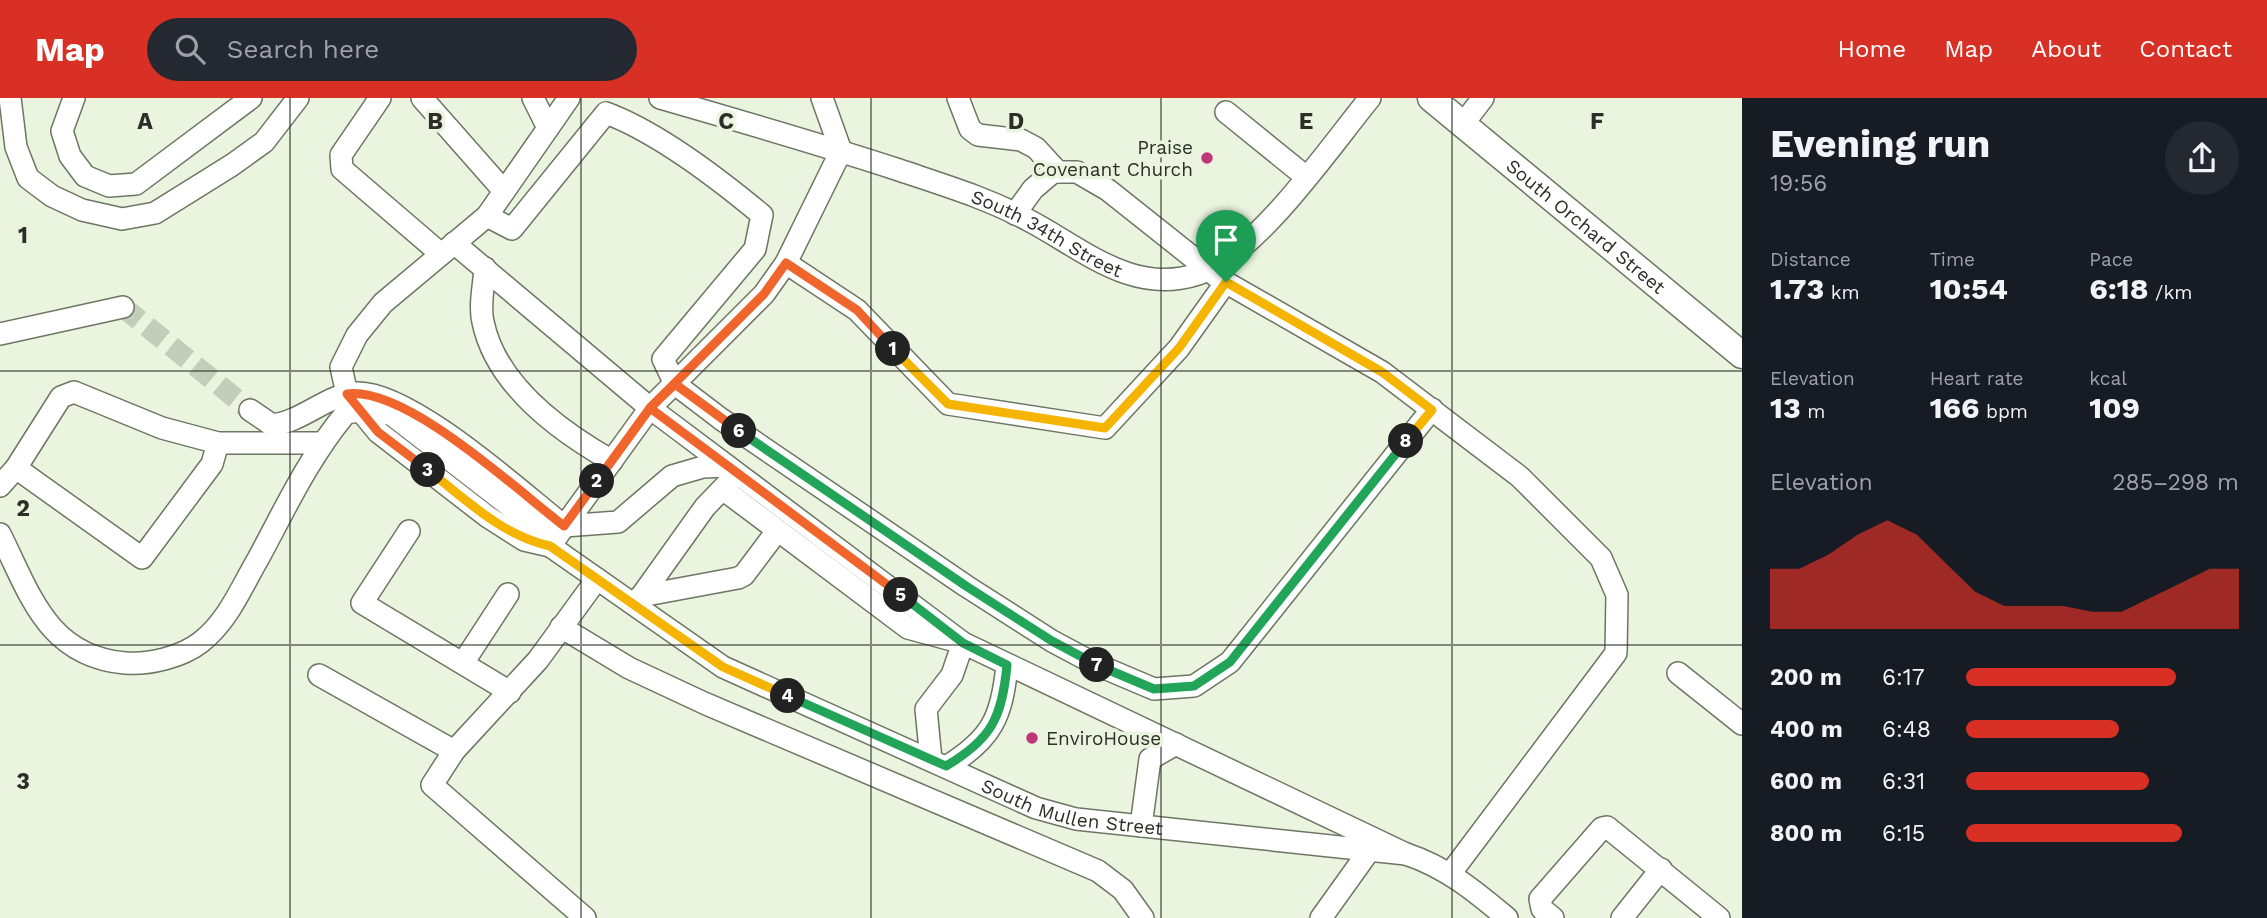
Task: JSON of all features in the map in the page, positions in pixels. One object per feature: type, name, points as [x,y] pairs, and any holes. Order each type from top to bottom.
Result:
[{"type":"main road","name":"South Orchard Street","points":[[1431,98],[1742,355]]},
{"type":"street","points":[[10,98],[8,148],[28,178],[52,196],[82,210],[122,219],[155,213],[264,142],[298,98]]},
{"type":"street","points":[[74,98],[62,131],[70,156],[85,176],[109,186],[136,184],[251,98]]},
{"type":"street","points":[[380,98],[341,155],[342,169],[448,248],[485,268],[729,476],[777,531],[908,628],[963,643],[952,675],[926,709],[939,763],[969,753],[991,729],[1001,707],[1007,665]]},
{"type":"street","points":[[422,98],[504,191]]},
{"type":"street","points":[[533,98],[548,128]]},
{"type":"street","points":[[350,405],[341,367],[357,335],[383,303],[487,216],[569,98]]},
{"type":"street","name":"South 34th Street","points":[[660,98],[841,151],[983,198],[1052,232],[1093,260],[1124,274],[1173,281],[1218,276],[1261,230],[1370,98]]},
{"type":"street","points":[[958,98],[970,129],[978,135],[1021,141],[1036,148],[1058,172]]},
{"type":"street","points":[[1463,124],[1483,98]]},
{"type":"street","points":[[550,546],[650,408],[764,294],[789,256],[841,151],[824,100]]},
{"type":"street","points":[[487,216],[512,229],[606,113],[619,108],[629,122],[762,215],[755,249],[663,359],[675,384],[721,419],[1052,641],[1154,689],[1194,686],[1230,662],[1432,410]]},
{"type":"street","points":[[1227,112],[1305,176]]},
{"type":"street","points":[[1015,214],[1034,189],[1053,172],[1077,172],[1108,190],[1189,257],[1382,372],[1520,477],[1583,537],[1601,558],[1617,595],[1616,653],[1450,874]]},
{"type":"street","points":[[758,235],[857,310],[948,404],[1105,428],[1179,348],[1218,276]]},
{"type":"street","points":[[485,268],[482,320],[496,362],[520,391],[563,429],[611,461]]},
{"type":"street","points":[[0,334],[123,307]]},
{"type":"street","points":[[0,486],[16,468],[61,397],[74,392],[162,428],[218,443],[321,443]]},
{"type":"street","points":[[250,410],[272,425],[289,423],[350,405],[369,394],[410,411],[450,438],[564,526],[618,522],[672,476],[703,467],[729,476]]},
{"type":"street","points":[[0,534],[41,617],[61,639],[83,653],[109,662],[141,664],[167,657],[200,643],[225,618],[321,443],[350,405]]},
{"type":"street","name":"South Mullen Street","points":[[350,405],[392,415],[533,524],[550,546],[597,579],[638,600],[723,667],[1036,808],[1076,819],[1406,854]]},
{"type":"street","points":[[16,468],[142,558],[212,464],[218,443]]},
{"type":"street","points":[[638,600],[729,476]]},
{"type":"street","name":"South Mullen Street","points":[[729,476],[963,643],[1406,854],[1431,862],[1507,918]]},
{"type":"street","points":[[409,531],[362,603],[510,692]]},
{"type":"street","points":[[638,600],[738,578],[744,575],[777,531]]},
{"type":"street","points":[[585,918],[432,785],[454,751],[510,692],[597,579]]},
{"type":"street","points":[[463,663],[508,594]]},
{"type":"street","points":[[561,628],[629,668],[704,703],[1098,871],[1123,890],[1143,918]]},
{"type":"street","points":[[1678,673],[1742,723]]},
{"type":"street","points":[[319,675],[454,751]]},
{"type":"street","points":[[1141,826],[1150,759],[1176,744]]},
{"type":"street","points":[[1553,918],[1542,909],[1540,899],[1602,828],[1608,827],[1719,918]]},
{"type":"street","points":[[1321,918],[1369,851]]},
{"type":"street","points":[[1622,918],[1661,869]]},
{"type":"tunnel","points":[[123,307],[250,410]]},
{"type":"place","name":"Praise Covenant Church","points":[[1207,158]]},
{"type":"place","name":"EnviroHouse","points":[[1032,738]]},
{"type":"route","points":[[1226,282],[1179,348],[1105,428],[948,404],[917,375],[857,310],[786,263],[764,294],[650,408],[564,526],[450,438],[410,411],[369,394],[347,394],[378,432],[488,517],[524,540],[550,546],[723,667],[946,766],[969,753],[991,729],[1003,699],[1007,665],[963,643],[650,408],[675,384],[721,419],[966,586],[1052,641],[1095,664],[1154,689],[1194,686],[1230,662],[1432,410],[1382,372],[1226,282]]}]
